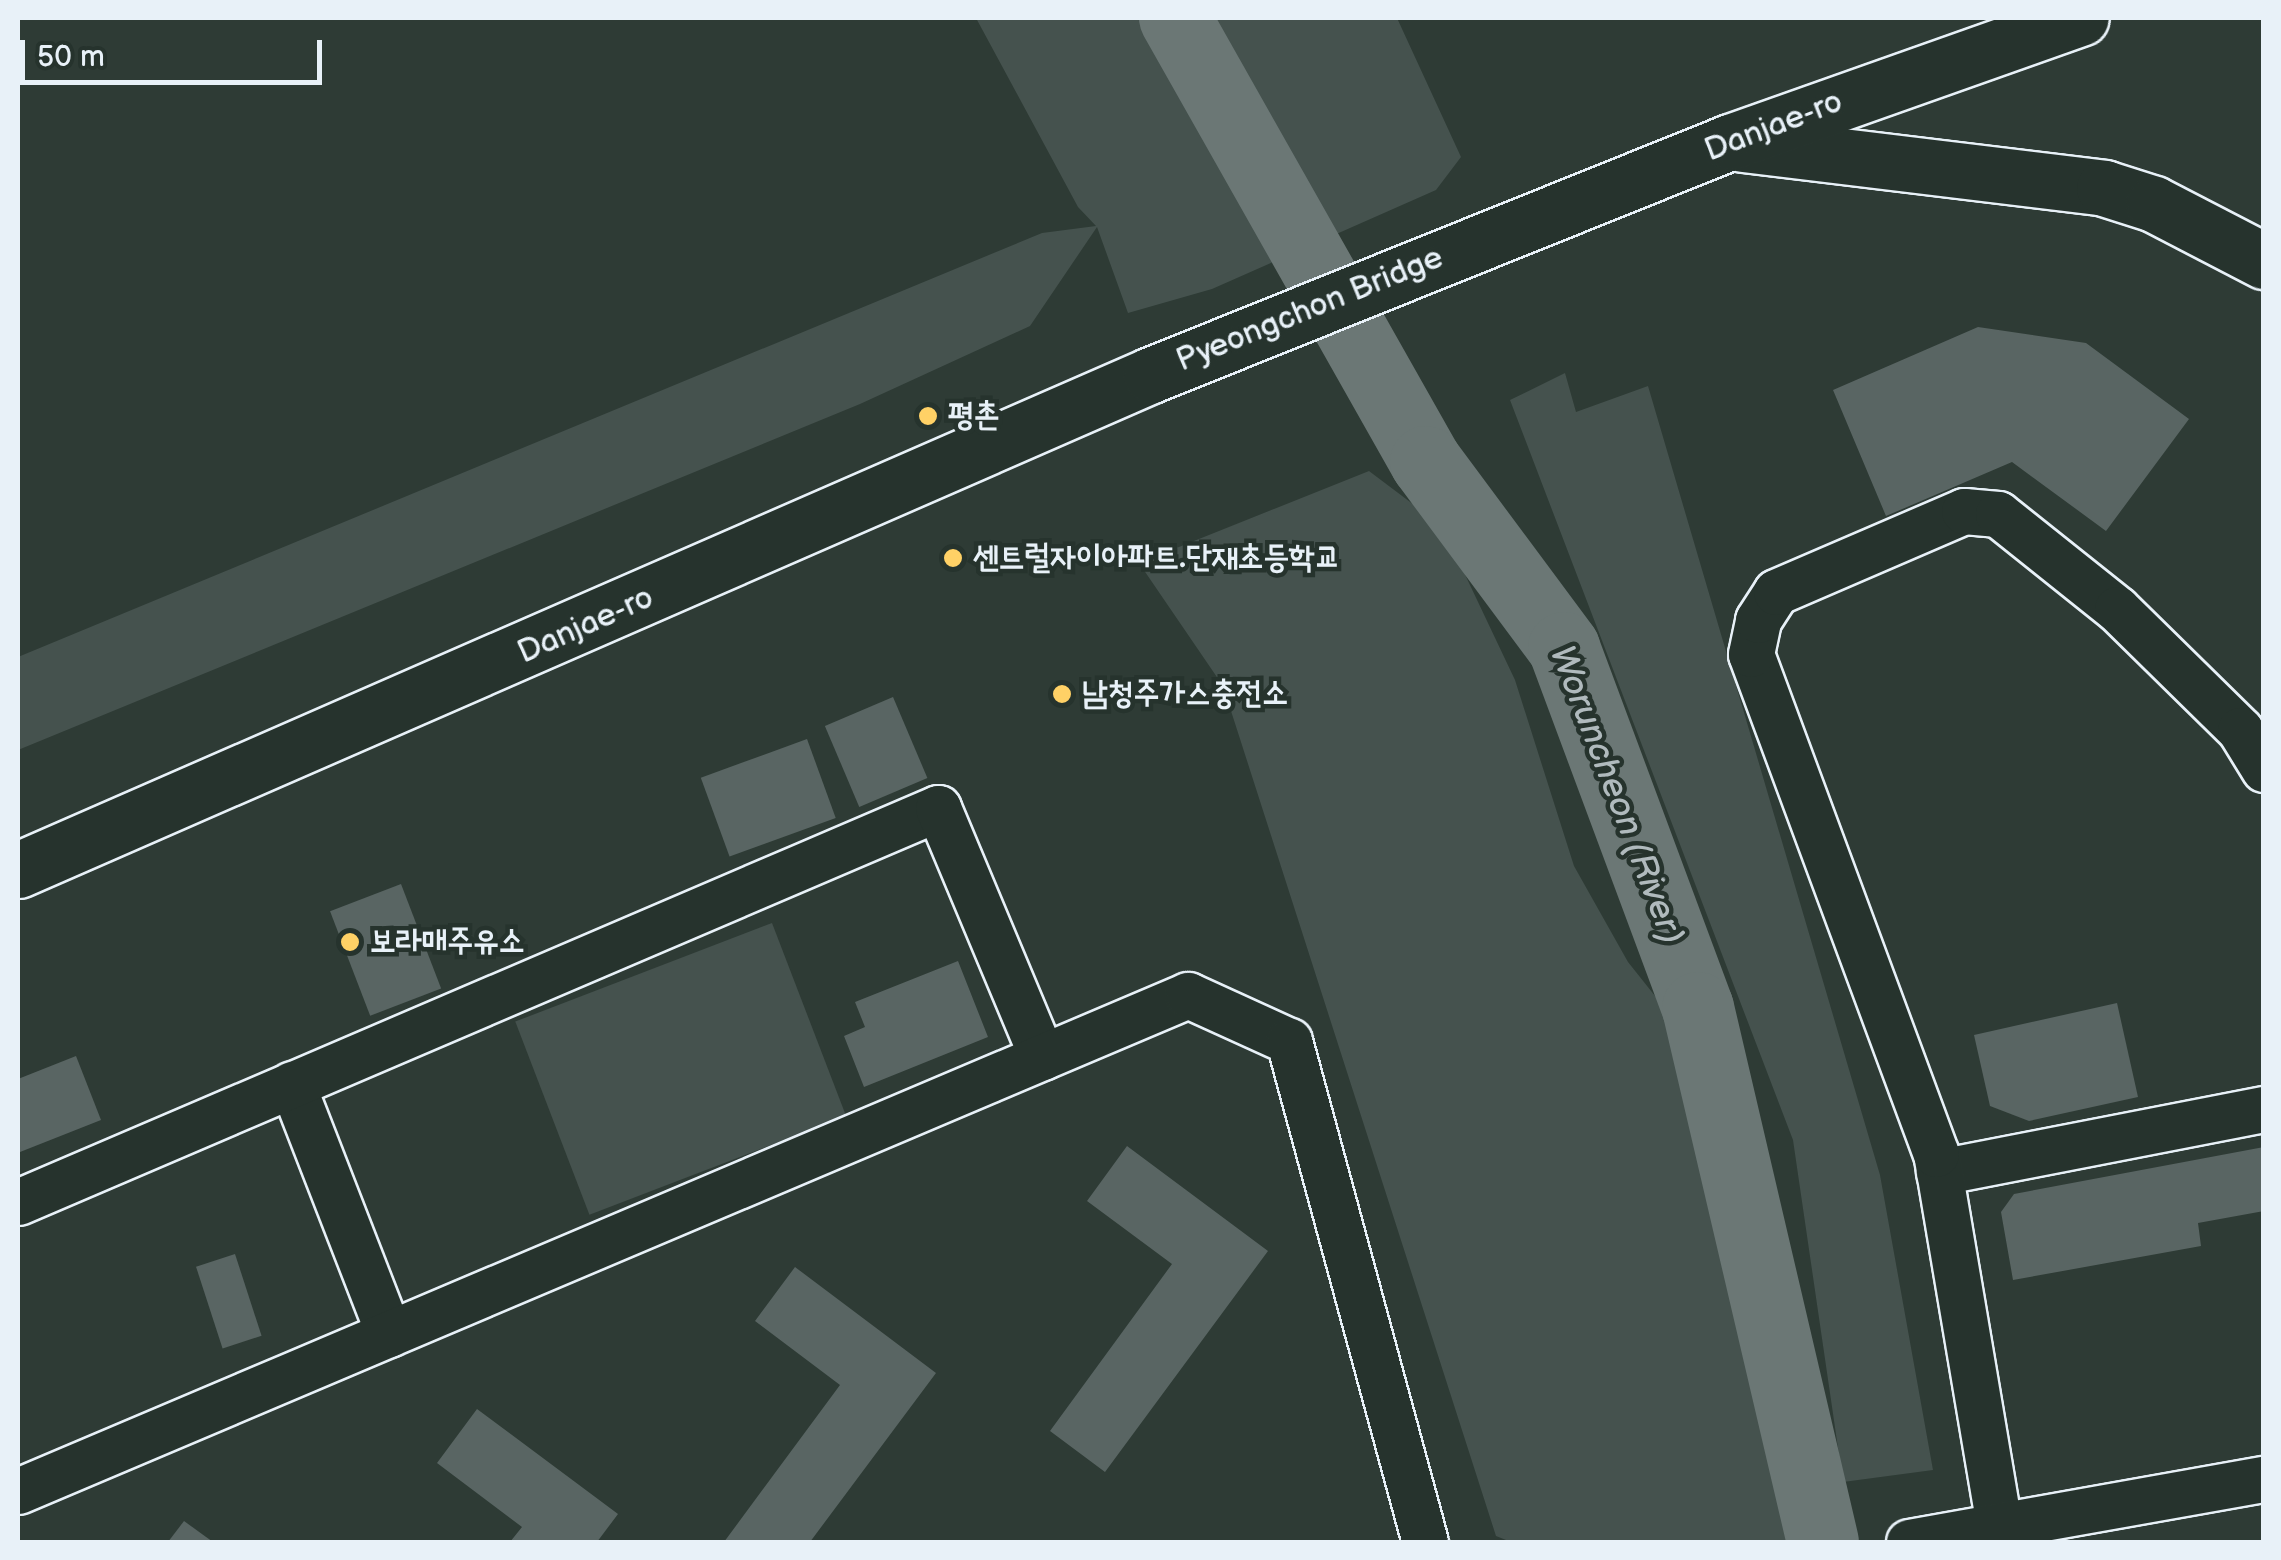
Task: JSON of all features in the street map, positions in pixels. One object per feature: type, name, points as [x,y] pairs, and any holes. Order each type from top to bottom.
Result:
[{"type":"street","points":[[1730,142],[1953,18]]},
{"type":"street","name":"Danjae-ro","points":[[1470,246],[1730,142],[2081,18]]},
{"type":"street","points":[[1730,142],[2104,188],[2154,204],[2264,260]]},
{"type":"street","name":"Pyeongchon Bridge","points":[[1151,375],[1470,246]]},
{"type":"street","name":"Danjae-ro","points":[[18,870],[1151,375]]},
{"type":"street","points":[[1999,1525],[1939,1172],[1751,654],[1758,620],[1776,592],[1964,511],[1998,514],[2117,609],[2240,730],[2264,770]]},
{"type":"street","points":[[18,1202],[938,808],[1042,1057]]},
{"type":"street","points":[[18,1491],[1188,995],[1289,1040],[1425,1542]]},
{"type":"street","points":[[292,1084],[389,1334]]},
{"type":"street","points":[[1939,1172],[2264,1109]]},
{"type":"street","points":[[1927,1539],[2264,1479]]},
{"type":"shaded area","points":[[976,18],[1397,18],[1461,157],[1436,190],[1212,289],[1128,313],[1097,227],[1030,326],[860,404],[18,750],[18,657],[1042,233],[1096,226],[1078,207]]},
{"type":"shaded area","points":[[1565,373],[1576,412],[1648,386],[1880,1175],[1933,1470],[1843,1482],[1793,1140],[1510,400]]},
{"type":"shaded area","points":[[1369,471],[1442,526],[1515,680],[1574,866],[1628,962],[1667,1011],[1807,1542],[1511,1542],[1496,1536],[1223,686],[1139,563]]},
{"type":"shaded area","points":[[772,923],[846,1116],[589,1215],[515,1022]]},
{"type":"building","points":[[1978,327],[2086,343],[2189,419],[2106,531],[2012,462],[1886,516],[1833,390]]},
{"type":"building","points":[[893,697],[927,778],[859,807],[825,726]]},
{"type":"building","points":[[807,739],[836,818],[730,857],[701,778]]},
{"type":"building","points":[[401,884],[441,989],[370,1016],[330,911]]},
{"type":"building","points":[[958,961],[988,1037],[864,1087],[844,1036],[865,1027],[855,1002]]},
{"type":"building","points":[[2117,1003],[2138,1097],[2029,1121],[1990,1106],[1974,1035]]},
{"type":"building","points":[[76,1056],[101,1120],[20,1152],[18,1079]]},
{"type":"building","points":[[1127,1146],[1268,1251],[1105,1472],[1050,1431],[1172,1264],[1087,1201]]},
{"type":"building","points":[[2264,1147],[2264,1211],[2198,1223],[2201,1246],[2013,1280],[2001,1212],[2014,1194]]},
{"type":"building","points":[[235,1254],[262,1336],[223,1348],[196,1267]]},
{"type":"building","points":[[795,1267],[936,1373],[810,1542],[724,1542],[840,1385],[755,1321]]},
{"type":"building","points":[[477,1409],[618,1514],[597,1542],[510,1542],[522,1527],[437,1463]]},
{"type":"building","points":[[184,1521],[213,1542],[168,1542]]},
{"type":"waterway","name":"Woruncheon (River)","points":[[1175,18],[1426,462],[1564,648],[1698,1008],[1823,1542]]},
{"type":"place","name":"평촌","points":[[928,416]]},
{"type":"place","name":"센트럴자이아파트.단재초등학교","points":[[953,558]]},
{"type":"place","name":"남청주가스충전소","points":[[1062,694]]},
{"type":"place","name":"보라매주유소","points":[[350,942]]}]
